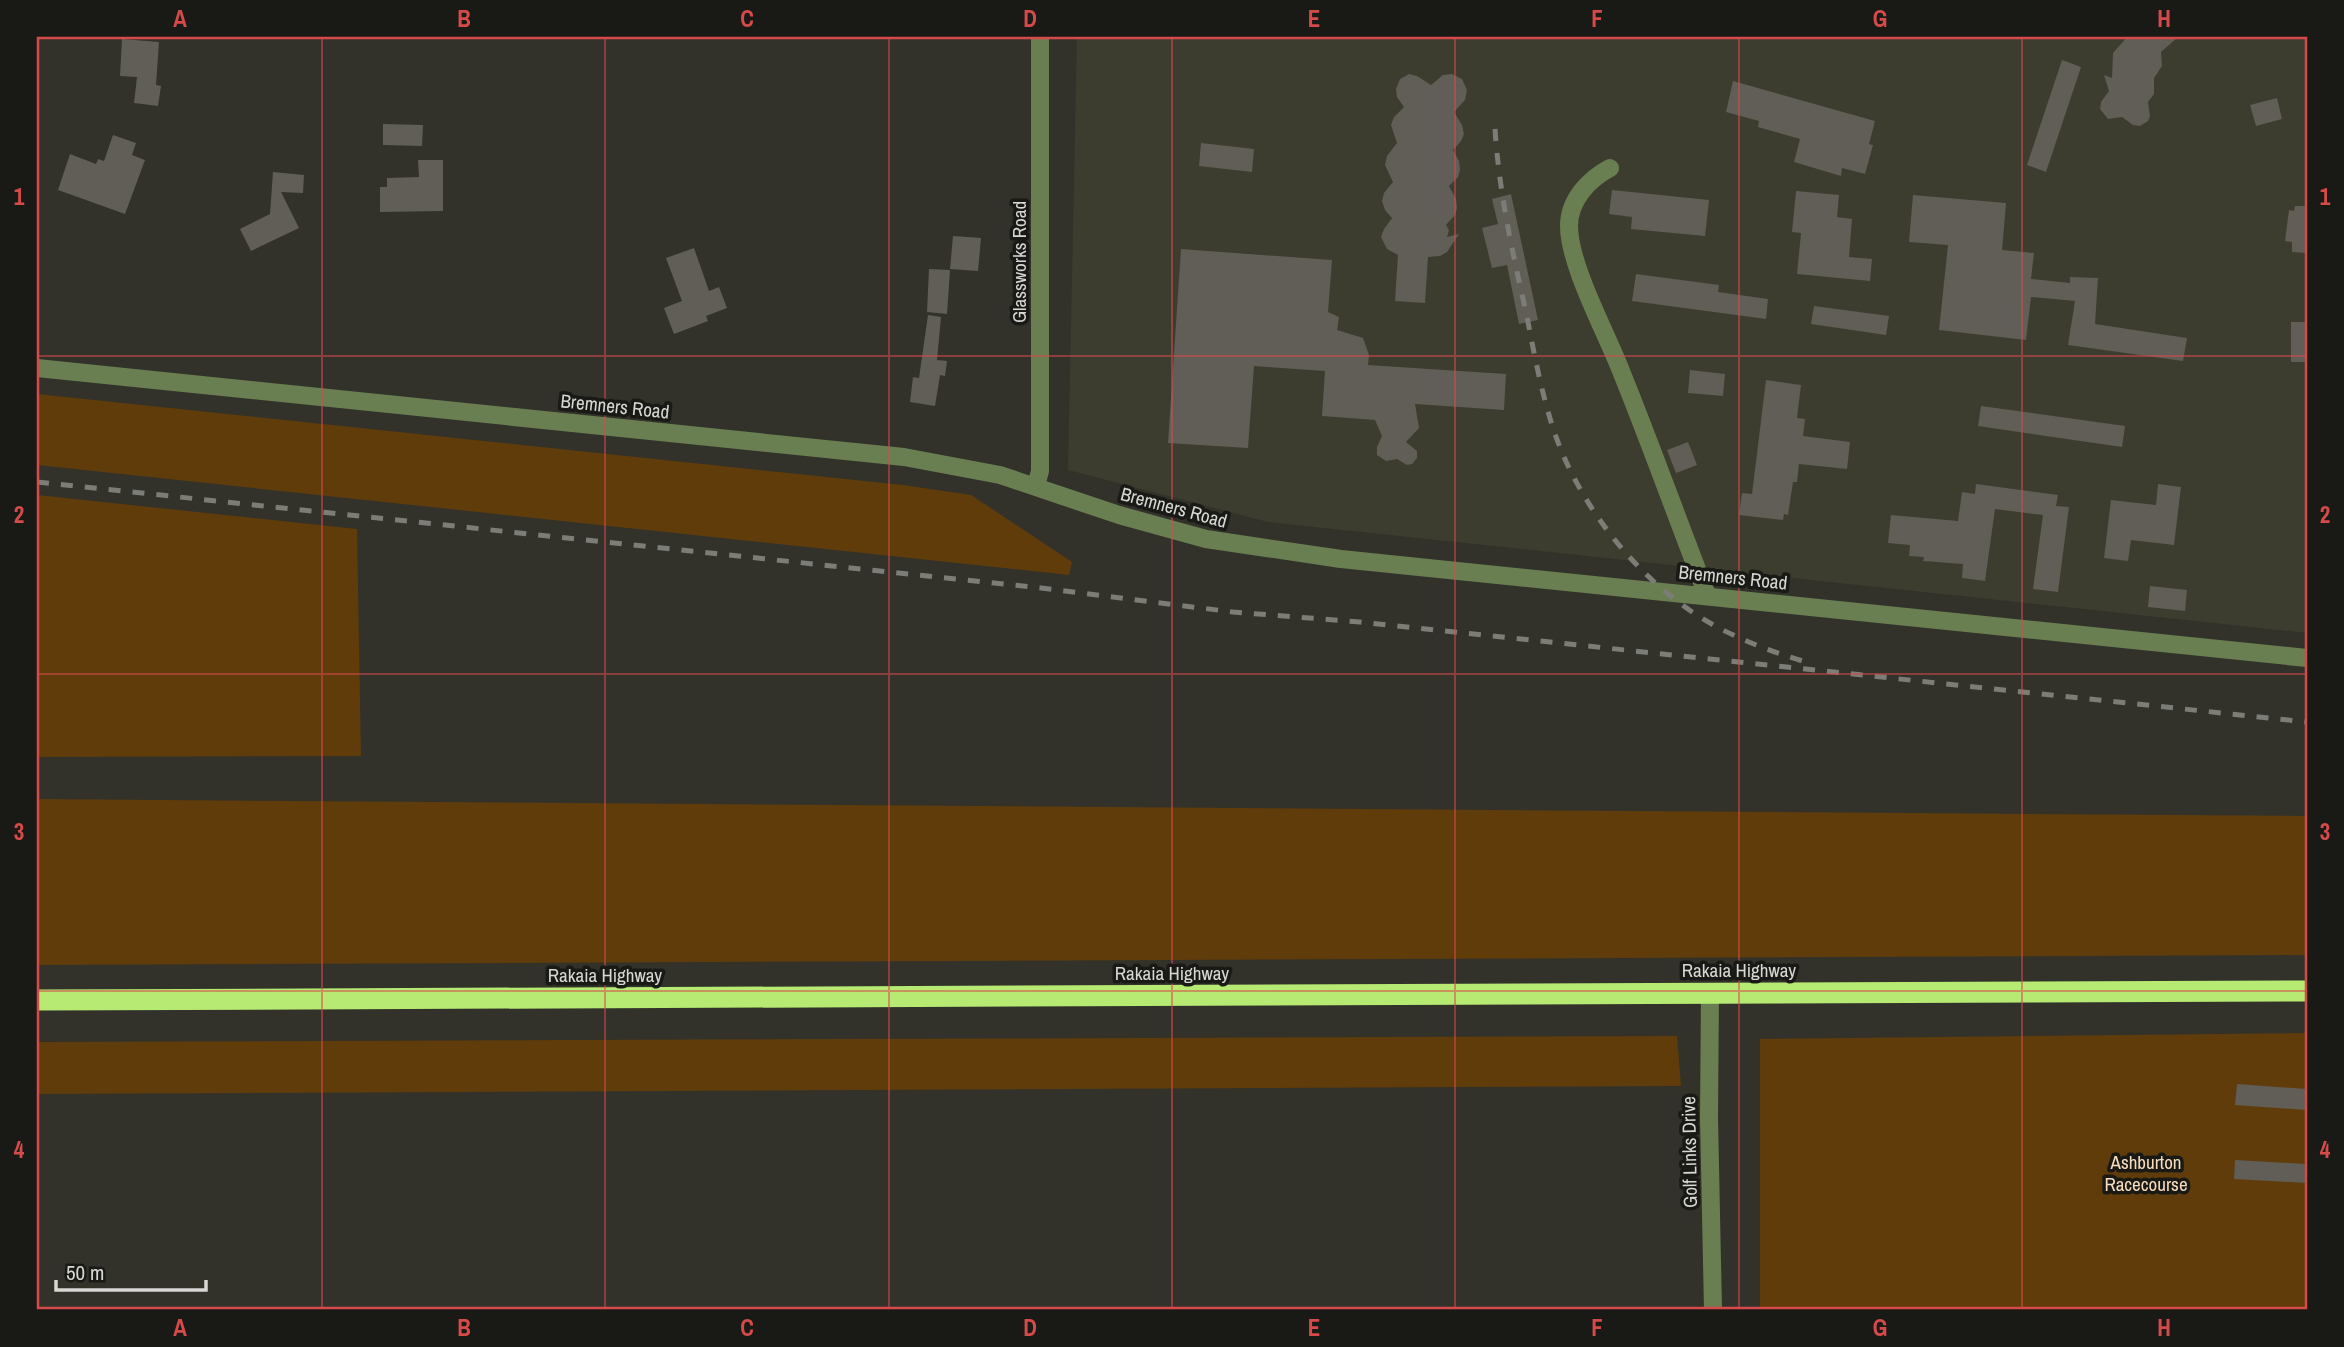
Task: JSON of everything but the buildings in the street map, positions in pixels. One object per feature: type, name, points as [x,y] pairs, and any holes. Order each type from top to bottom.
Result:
[{"type":"highway","name":"Rakaia Highway","points":[[37,1000],[2307,991]]},
{"type":"street","name":"Glassworks Road","points":[[1036,486],[1040,471],[1040,37]]},
{"type":"street","points":[[1610,168],[1597,174],[1579,196],[1569,222],[1570,238],[1576,262],[1707,595]]},
{"type":"street","name":"Bremners Road","points":[[37,368],[905,457],[1000,475],[1119,515],[1206,539],[1341,559],[2307,658]]},
{"type":"street","name":"Golf Links Drive","points":[[1710,992],[1709,1118],[1713,1310]]},
{"type":"shaded area","points":[[1077,37],[2307,37],[2307,633],[1268,522],[1068,470]]},
{"type":"green space","points":[[37,394],[903,485],[971,495],[1072,562],[1069,575],[37,465]]},
{"type":"green space","points":[[37,495],[357,529],[361,756],[37,757]]},
{"type":"green space","points":[[37,799],[2307,816],[2307,955],[37,965]]},
{"type":"green space","name":"Ashburton Racecourse","points":[[2307,1033],[2307,1310],[1760,1310],[1760,1039]]},
{"type":"green space","points":[[1677,1036],[1681,1086],[37,1094],[37,1042]]},
{"type":"railway","points":[[1495,129],[1507,221],[1542,387],[1554,431],[1580,489],[1618,544],[1664,591],[1690,611],[1739,638],[1806,662]]},
{"type":"railway","points":[[37,482],[1041,588],[1233,612],[1360,622],[2307,722]]}]
